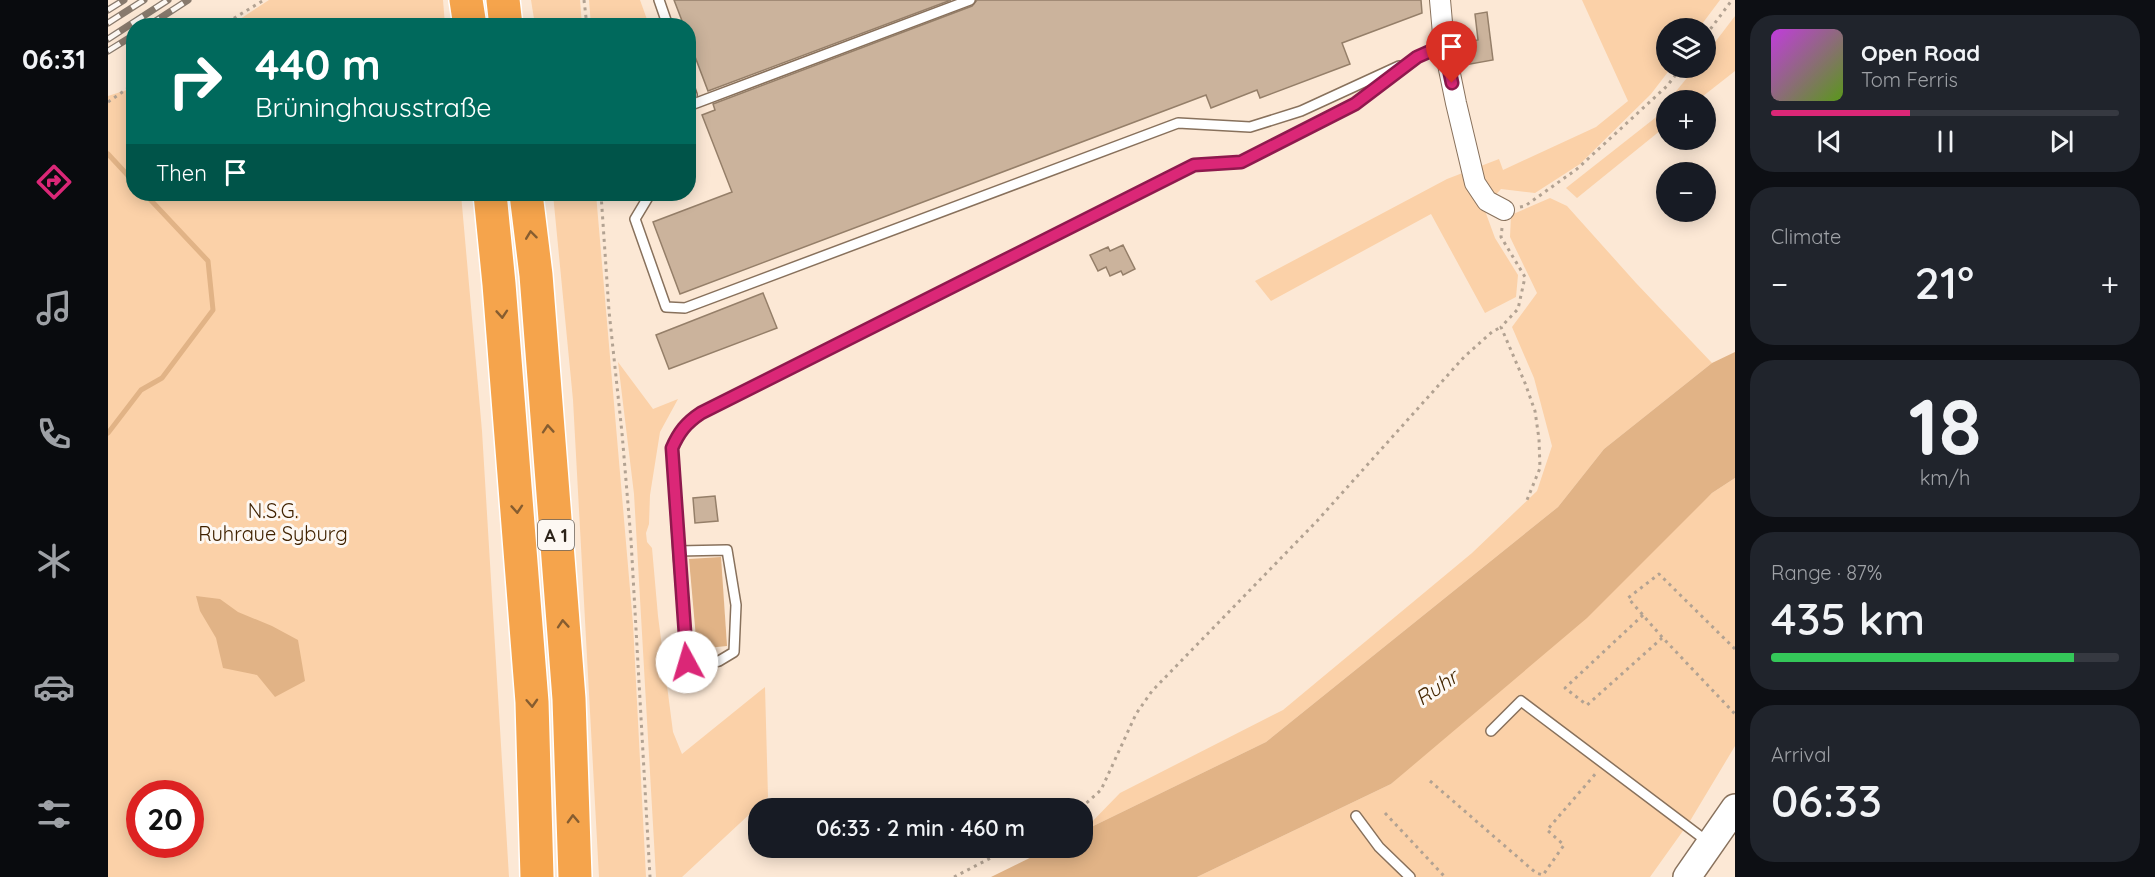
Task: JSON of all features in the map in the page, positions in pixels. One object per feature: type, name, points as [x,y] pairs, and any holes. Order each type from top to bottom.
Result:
[{"type":"highway","points":[[466,0],[469,18]]},
{"type":"highway","points":[[503,0],[505,18]]},
{"type":"highway","name":"A 1","points":[[491,201],[532,702],[537,877]]},
{"type":"highway","name":"A 1","points":[[527,201],[536,275],[569,699],[575,877]]},
{"type":"main road","points":[[1687,877],[1735,808]]},
{"type":"street","points":[[1440,0],[1444,45],[1475,183],[1487,201],[1504,210]]},
{"type":"lane","points":[[659,0],[665,18]]},
{"type":"lane","points":[[696,103],[970,0]]},
{"type":"lane","points":[[646,201],[634,219],[666,307],[685,308],[1178,123],[1250,127],[1301,111],[1444,45]]},
{"type":"lane","points":[[678,551],[727,550],[736,604],[734,652],[719,661],[693,666],[687,662],[678,551],[672,448],[678,433],[688,421],[1194,165],[1241,162],[1355,104],[1417,57]]},
{"type":"lane","points":[[1491,731],[1521,701],[1710,843]]},
{"type":"lane","points":[[1356,816],[1379,847],[1410,877]]},
{"type":"path","points":[[234,18],[264,0]]},
{"type":"path","points":[[584,0],[586,18]]},
{"type":"path","points":[[1716,22],[1732,0]]},
{"type":"path","points":[[1092,798],[1101,790],[1136,714],[1152,691],[1317,521],[1464,357],[1501,327],[1518,309],[1525,277],[1501,237],[1504,210],[1525,206],[1577,169],[1673,78]]},
{"type":"path","points":[[108,102],[126,90]]},
{"type":"path","points":[[601,201],[609,311],[631,540],[650,877]]},
{"type":"path","points":[[1501,327],[1532,401],[1539,439],[1540,468],[1527,500]]},
{"type":"path","points":[[1735,648],[1659,574],[1628,598],[1735,714]]},
{"type":"path","points":[[1643,615],[1565,687],[1587,705],[1662,637]]},
{"type":"path","points":[[1430,781],[1536,873],[1543,875],[1564,845],[1547,830],[1604,763]]},
{"type":"path","points":[[1385,813],[1445,877]]},
{"type":"path","points":[[954,877],[991,858]]},
{"type":"path","points":[[1533,877],[1536,873]]},
{"type":"green space","points":[[269,0],[443,0],[444,18],[242,18]]},
{"type":"green space","points":[[531,0],[580,0],[581,18],[534,18]]},
{"type":"green space","points":[[589,0],[640,0],[646,18],[590,18]]},
{"type":"green space","points":[[1582,0],[1720,0],[1706,18],[1656,18],[1656,78],[1663,78],[1651,94],[1580,164],[1535,193],[1501,189],[1484,208],[1495,238],[1518,275],[1516,297],[1485,313],[1431,214],[1271,301],[1255,281],[1447,179],[1499,159],[1503,170],[1596,127],[1628,101]]},
{"type":"green space","points":[[1735,16],[1735,71],[1711,90],[1677,90],[1687,78],[1716,78],[1716,41]]},
{"type":"green space","name":"N.S.G. Ruhraue Syburg","points":[[126,90],[126,201],[462,201],[482,431],[509,877],[108,877],[108,96]]},
{"type":"green space","points":[[1655,118],[1656,134],[1577,198],[1566,188]]},
{"type":"green space","points":[[1550,198],[1567,206],[1712,363],[1604,449],[1558,507],[1266,742],[1093,826],[1093,821],[1120,793],[1283,710],[1472,553],[1537,491],[1552,446],[1534,378],[1512,327],[1537,293],[1510,237],[1511,215]]},
{"type":"green space","points":[[554,201],[597,201],[633,624],[646,877],[599,877],[573,400]]},
{"type":"green space","points":[[618,362],[653,409],[678,399],[660,432],[646,533],[647,542],[652,548],[673,732],[682,754],[765,687],[768,797],[748,798],[748,816],[682,877],[656,877],[634,494]]},
{"type":"green space","points":[[1735,478],[1735,746],[1690,821],[1650,877],[1197,877],[1391,784],[1712,493]]},
{"type":"water","name":"Ruhr","points":[[1735,352],[1735,478],[1712,493],[1587,618],[1391,784],[1197,877],[991,877],[1030,858],[1093,858],[1093,826],[1266,742],[1558,507],[1604,449],[1712,363]]},
{"type":"water","points":[[721,557],[727,646],[697,649],[689,559]]},
{"type":"water","points":[[196,596],[220,599],[238,612],[298,640],[305,681],[275,697],[257,675],[223,668],[216,638],[200,611]]},
{"type":"building","points":[[674,0],[951,0],[708,91],[696,59],[696,18],[681,18]]},
{"type":"building","points":[[977,0],[1421,0],[1422,13],[1342,43],[1350,64],[1260,98],[1257,90],[1211,108],[1206,95],[680,294],[653,222],[732,192],[702,115],[715,110],[713,104],[972,6]]},
{"type":"building","points":[[1487,12],[1493,60],[1465,65],[1461,43],[1478,40],[1475,14]]},
{"type":"building","points":[[1123,245],[1135,269],[1123,275],[1121,271],[1110,276],[1106,267],[1098,271],[1090,255],[1108,247],[1110,251]]},
{"type":"building","points":[[763,293],[777,328],[669,369],[656,335]]},
{"type":"building","points":[[715,496],[718,521],[695,523],[693,498]]},
{"type":"waterway","points":[[108,154],[126,173]]},
{"type":"waterway","points":[[108,433],[141,390],[162,378],[213,310],[208,261],[152,201]]},
{"type":"railway","points":[[108,10],[124,0]]},
{"type":"railway","points":[[108,23],[144,0]]},
{"type":"railway","points":[[140,18],[168,0]]},
{"type":"railway","points":[[160,18],[188,0]]},
{"type":"railway","points":[[108,39],[126,27]]},
{"type":"railway","points":[[108,51],[126,40]]},
{"type":"route","points":[[687,662],[672,448],[678,433],[688,421],[1194,165],[1241,162],[1355,104],[1417,57],[1444,45],[1452,83]]}]
